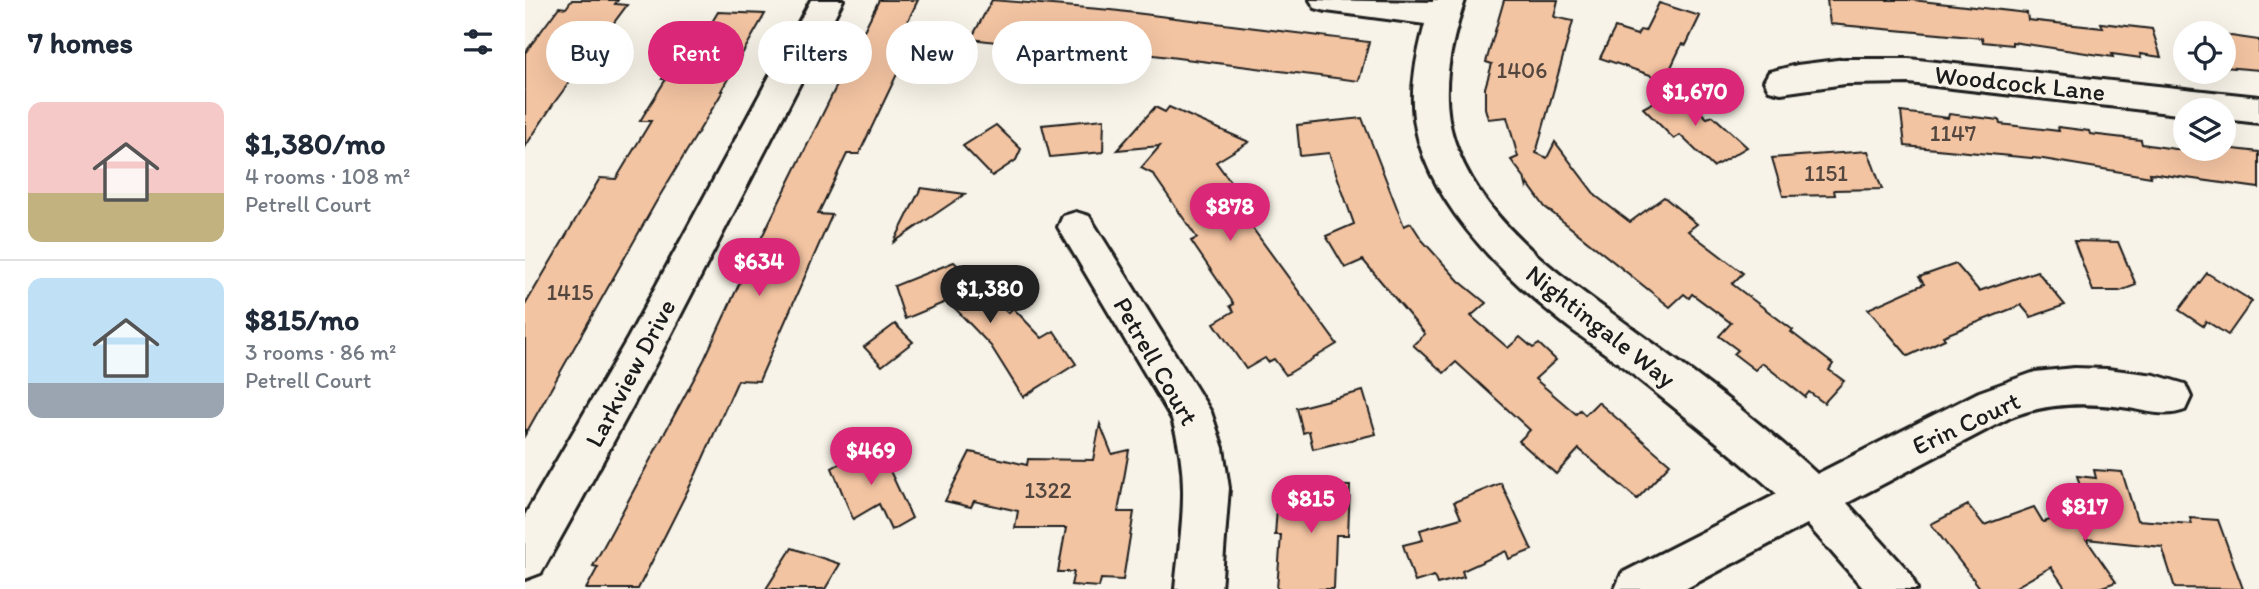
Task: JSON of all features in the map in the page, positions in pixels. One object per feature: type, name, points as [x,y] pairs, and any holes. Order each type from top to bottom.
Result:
[{"type":"street","name":"Larkview Drive","points":[[525,557],[613,405],[827,0]]},
{"type":"street","points":[[1326,0],[1446,7]]},
{"type":"street","name":"Nightingale Way","points":[[1446,7],[1430,69],[1430,102],[1436,137],[1443,159],[1485,224],[1521,264],[1565,302],[1627,346],[1778,468],[1812,500],[1894,589]]},
{"type":"street","name":"Woodcock Lane","points":[[1781,81],[1819,73],[1867,69],[1909,71],[2259,110]]},
{"type":"street","name":"Petrell Court","points":[[1076,227],[1190,412],[1202,448],[1207,488],[1198,589]]},
{"type":"street","name":"Erin Court","points":[[1638,589],[1994,405],[2039,390],[2080,385],[2113,387],[2171,397]]},
{"type":"building","points":[[572,0],[618,0],[615,4],[627,5],[615,21],[549,21],[559,7],[566,8]]},
{"type":"building","points":[[879,0],[918,0],[908,21],[886,21],[886,84],[892,84],[859,154],[847,154],[818,214],[832,215],[759,381],[738,380],[696,474],[638,589],[586,589],[598,567],[593,566],[704,360],[837,84],[872,84],[872,21],[869,21]]},
{"type":"building","points":[[992,0],[1111,10],[1369,42],[1359,81],[1152,55],[1152,21],[992,21],[992,42],[978,40],[978,26]]},
{"type":"building","points":[[1504,0],[1558,0],[1554,17],[1573,21],[1536,153],[1547,158],[1555,142],[1596,196],[1630,222],[1664,197],[1697,224],[1688,231],[1743,273],[1732,284],[1833,364],[1829,370],[1844,381],[1824,403],[1809,392],[1805,397],[1762,363],[1755,370],[1734,354],[1738,350],[1719,336],[1731,323],[1692,294],[1689,298],[1684,294],[1670,307],[1545,207],[1528,184],[1527,189],[1524,177],[1511,160],[1518,157],[1507,117],[1488,119],[1485,108],[1485,88],[1492,64],[1486,62]]},
{"type":"building","points":[[1827,0],[1912,0],[2027,13],[2028,20],[2103,28],[2101,23],[2152,29],[2161,57],[2140,54],[2141,58],[2112,54],[2113,57],[2012,42],[2012,45],[1983,42],[1982,38],[1830,24]]},
{"type":"building","points":[[1659,3],[1700,16],[1686,45],[1682,44],[1665,80],[1600,58],[1615,28],[1637,35],[1640,30],[1645,31]]},
{"type":"building","points":[[718,12],[765,14],[761,21],[758,21],[758,26],[744,51],[744,21],[713,21]]},
{"type":"building","points":[[546,25],[546,84],[568,84],[525,147],[525,53]]},
{"type":"building","points":[[2236,37],[2259,40],[2259,70],[2236,68]]},
{"type":"building","points":[[663,84],[725,84],[525,435],[525,305],[600,178],[616,179],[651,121],[640,121]]},
{"type":"building","points":[[1676,90],[1707,118],[1713,116],[1747,147],[1713,167],[1680,135],[1674,139],[1643,108]]},
{"type":"building","points":[[1155,107],[1165,112],[1169,107],[1249,142],[1216,162],[1238,192],[1229,196],[1337,344],[1286,375],[1274,359],[1268,362],[1265,358],[1246,369],[1214,323],[1234,311],[1230,306],[1234,304],[1191,241],[1197,238],[1153,174],[1141,168],[1160,146],[1117,150]]},
{"type":"building","points":[[1901,112],[1948,118],[1949,114],[1999,120],[2000,124],[2059,131],[2058,127],[2141,140],[2142,144],[2173,149],[2173,161],[2236,161],[2236,149],[2259,152],[2259,188],[2150,173],[2151,177],[2043,159],[1905,146]]},
{"type":"building","points":[[1362,118],[1404,226],[1411,223],[1422,240],[1459,281],[1486,303],[1471,316],[1508,348],[1520,337],[1533,348],[1539,344],[1556,360],[1535,379],[1576,414],[1580,410],[1585,415],[1598,402],[1670,464],[1637,499],[1579,449],[1556,474],[1519,441],[1530,430],[1456,362],[1444,373],[1413,345],[1425,334],[1363,260],[1345,268],[1326,236],[1354,224],[1329,153],[1300,156],[1297,125]]},
{"type":"building","points":[[1104,119],[1103,152],[1050,157],[1042,125]]},
{"type":"building","points":[[996,125],[1021,149],[1016,160],[992,176],[963,146]]},
{"type":"building","points":[[1868,151],[1882,189],[1834,190],[1835,195],[1783,196],[1772,158]]},
{"type":"building","points":[[921,188],[965,194],[894,242]]},
{"type":"building","points":[[2074,241],[2118,242],[2136,285],[2120,291],[2093,291]]},
{"type":"building","points":[[954,262],[1008,313],[1013,308],[1042,338],[1054,331],[1076,364],[1023,397],[991,346],[948,301],[905,319],[894,286]]},
{"type":"building","points":[[1956,264],[1979,291],[2037,271],[2065,305],[2031,317],[2021,305],[1943,336],[1945,339],[1908,356],[1868,309],[1924,284],[1919,277]]},
{"type":"building","points":[[2207,273],[2252,301],[2228,335],[2206,321],[2203,326],[2179,310]]},
{"type":"building","points":[[895,324],[913,342],[882,366],[864,347]]},
{"type":"building","points":[[1363,391],[1376,434],[1313,449],[1309,431],[1303,433],[1297,408]]},
{"type":"building","points":[[1100,424],[1112,454],[1129,450],[1118,512],[1134,512],[1123,580],[1101,579],[1099,587],[1071,585],[1074,572],[1058,572],[1066,528],[1015,528],[1018,511],[974,501],[971,507],[945,501],[970,452],[1027,465],[1028,459],[1093,460]]},
{"type":"building","points":[[877,443],[912,518],[891,530],[879,504],[853,519],[832,468]]},
{"type":"building","points":[[2094,470],[2122,472],[2137,520],[2192,524],[2190,518],[2218,520],[2243,589],[2175,588],[2162,547],[2086,539],[2116,582],[2096,589],[2066,589],[2051,567],[2012,589],[1981,589],[1931,524],[1968,505],[1984,525],[2034,507],[2043,522],[2087,510],[2077,476],[2096,478]]},
{"type":"building","points":[[1501,483],[1532,550],[1509,559],[1506,551],[1462,571],[1464,577],[1437,584],[1434,576],[1415,582],[1403,545],[1423,540],[1420,530],[1461,518],[1454,502]]},
{"type":"building","points":[[1287,485],[1350,486],[1348,535],[1336,535],[1334,589],[1277,589],[1281,535],[1275,535],[1277,508],[1285,508]]},
{"type":"building","points":[[792,548],[840,564],[825,589],[766,589]]}]
